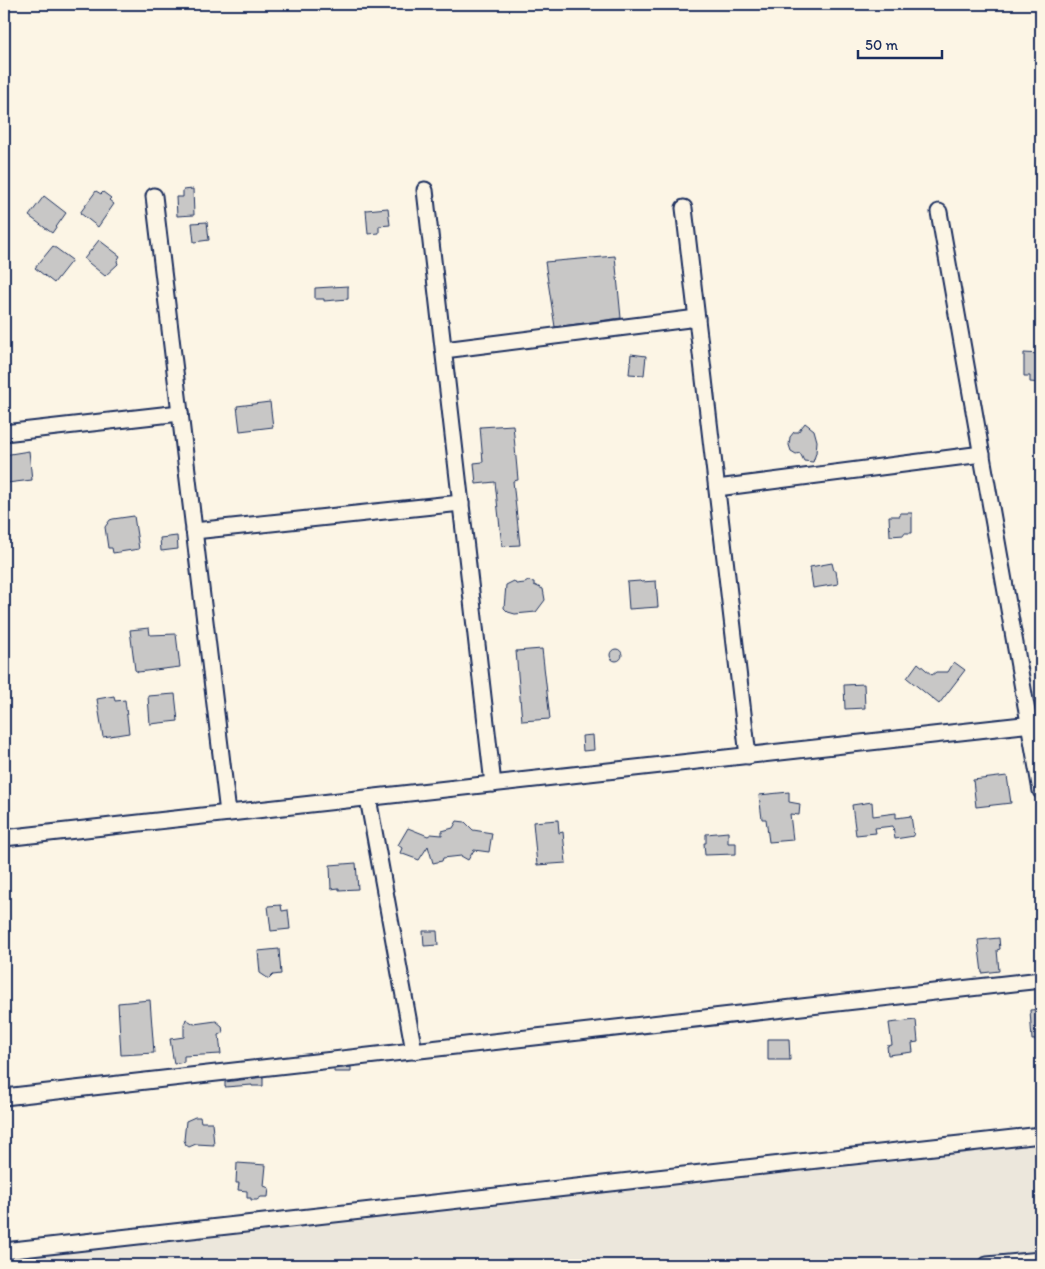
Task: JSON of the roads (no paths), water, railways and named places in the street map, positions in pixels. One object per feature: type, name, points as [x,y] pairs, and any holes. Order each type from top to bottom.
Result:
[{"type":"street","points":[[425,190],[493,784]]},
{"type":"street","points":[[154,196],[228,813]]},
{"type":"street","points":[[684,208],[748,756]]},
{"type":"street","points":[[939,212],[982,454],[1035,724],[1041,790]]},
{"type":"street","points":[[444,350],[697,318]]},
{"type":"street","points":[[4,434],[180,413]]},
{"type":"street","points":[[717,488],[982,454]]},
{"type":"street","points":[[194,530],[461,503]]},
{"type":"street","points":[[4,838],[1035,724]]},
{"type":"street","points":[[368,798],[414,1051]]},
{"type":"street","points":[[4,1097],[1041,980]]},
{"type":"street","points":[[4,1251],[1041,1135]]},
{"type":"street","points":[[986,1265],[1041,1260]]}]
